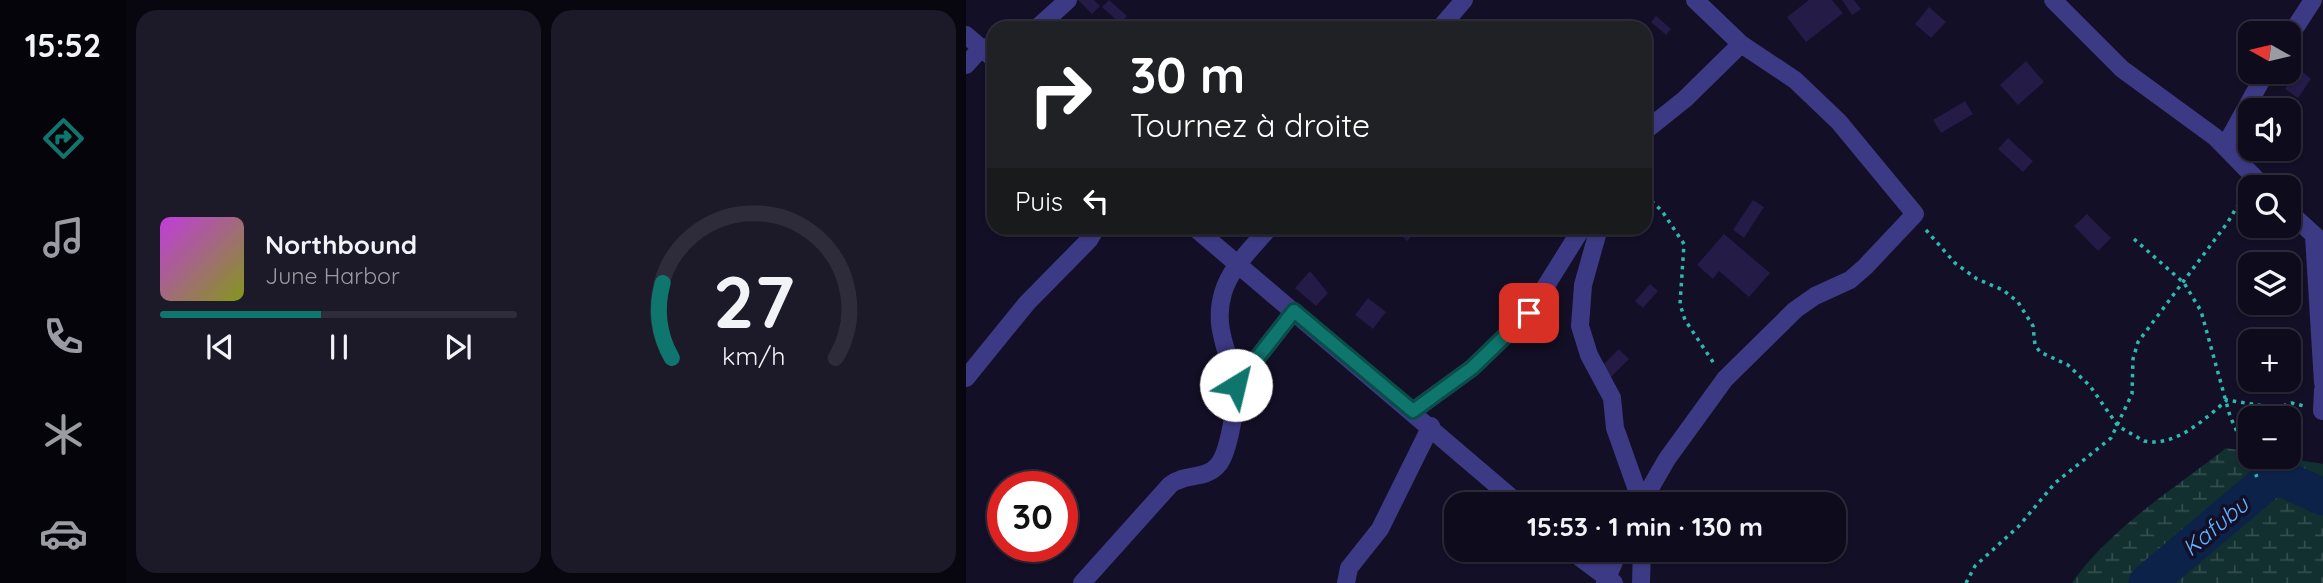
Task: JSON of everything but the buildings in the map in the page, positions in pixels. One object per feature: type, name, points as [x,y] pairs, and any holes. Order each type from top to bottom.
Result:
[{"type":"street","points":[[1045,21],[1068,0]]},
{"type":"street","points":[[1446,21],[1464,0]]},
{"type":"street","points":[[1648,492],[1667,459],[1725,379],[1795,310],[1815,296],[1850,280],[1865,267],[1914,214],[1839,122],[1794,80],[1741,44],[1695,0]]},
{"type":"street","points":[[2053,0],[2122,69],[2225,146],[2252,175]]},
{"type":"street","points":[[2299,21],[2313,0]]},
{"type":"street","points":[[966,35],[987,52]]},
{"type":"street","points":[[1652,125],[1685,99],[1741,44]]},
{"type":"street","points":[[966,65],[987,54]]},
{"type":"street","points":[[2225,146],[2259,84]]},
{"type":"street","points":[[2301,224],[2318,240],[2323,383]]},
{"type":"street","points":[[966,378],[1027,303],[1092,235]]},
{"type":"street","points":[[1203,235],[1505,492]]},
{"type":"street","points":[[1082,583],[1177,479],[1206,474],[1218,466],[1227,451],[1236,385],[1219,328],[1223,292],[1238,264],[1263,235]]},
{"type":"street","points":[[1413,411],[1472,368],[1529,313],[1578,235]]},
{"type":"street","points":[[1597,235],[1583,285],[1580,326],[1589,355],[1612,398],[1615,428],[1638,492]]},
{"type":"street","points":[[1236,385],[1294,311]]},
{"type":"street","points":[[2322,411],[2323,390]]},
{"type":"street","points":[[1346,583],[1349,568],[1380,529],[1431,426]]},
{"type":"street","points":[[1585,562],[1609,581],[1615,562]]},
{"type":"street","points":[[1641,583],[1642,562]]},
{"type":"path","points":[[1966,583],[1975,566],[2019,526],[2055,484],[2098,450],[2118,426],[2132,394],[2133,359],[2138,342],[2235,211],[2244,167]]},
{"type":"path","points":[[1652,202],[1662,211],[1684,244],[1680,304],[1685,320],[1725,379]]},
{"type":"path","points":[[1914,214],[1955,263],[1977,279],[2004,290],[2018,302],[2033,327],[2035,345],[2040,352],[2068,365],[2090,386],[2118,426],[2149,442],[2189,431],[2206,421],[2227,400]]},
{"type":"path","points":[[2134,239],[2184,283],[2201,311],[2219,384],[2257,477]]},
{"type":"path","points":[[2227,400],[2276,408],[2292,403],[2322,411]]},
{"type":"green space","points":[[2226,448],[2238,450],[2238,469],[2301,469],[2301,460],[2323,464],[2323,583],[2072,583],[2104,545],[2164,494]]},
{"type":"waterway","name":"Kafubu","points":[[2147,583],[2275,475],[2323,497]]},
{"type":"route","points":[[1236,385],[1294,311],[1413,411],[1446,390],[1505,339],[1529,313]]}]
